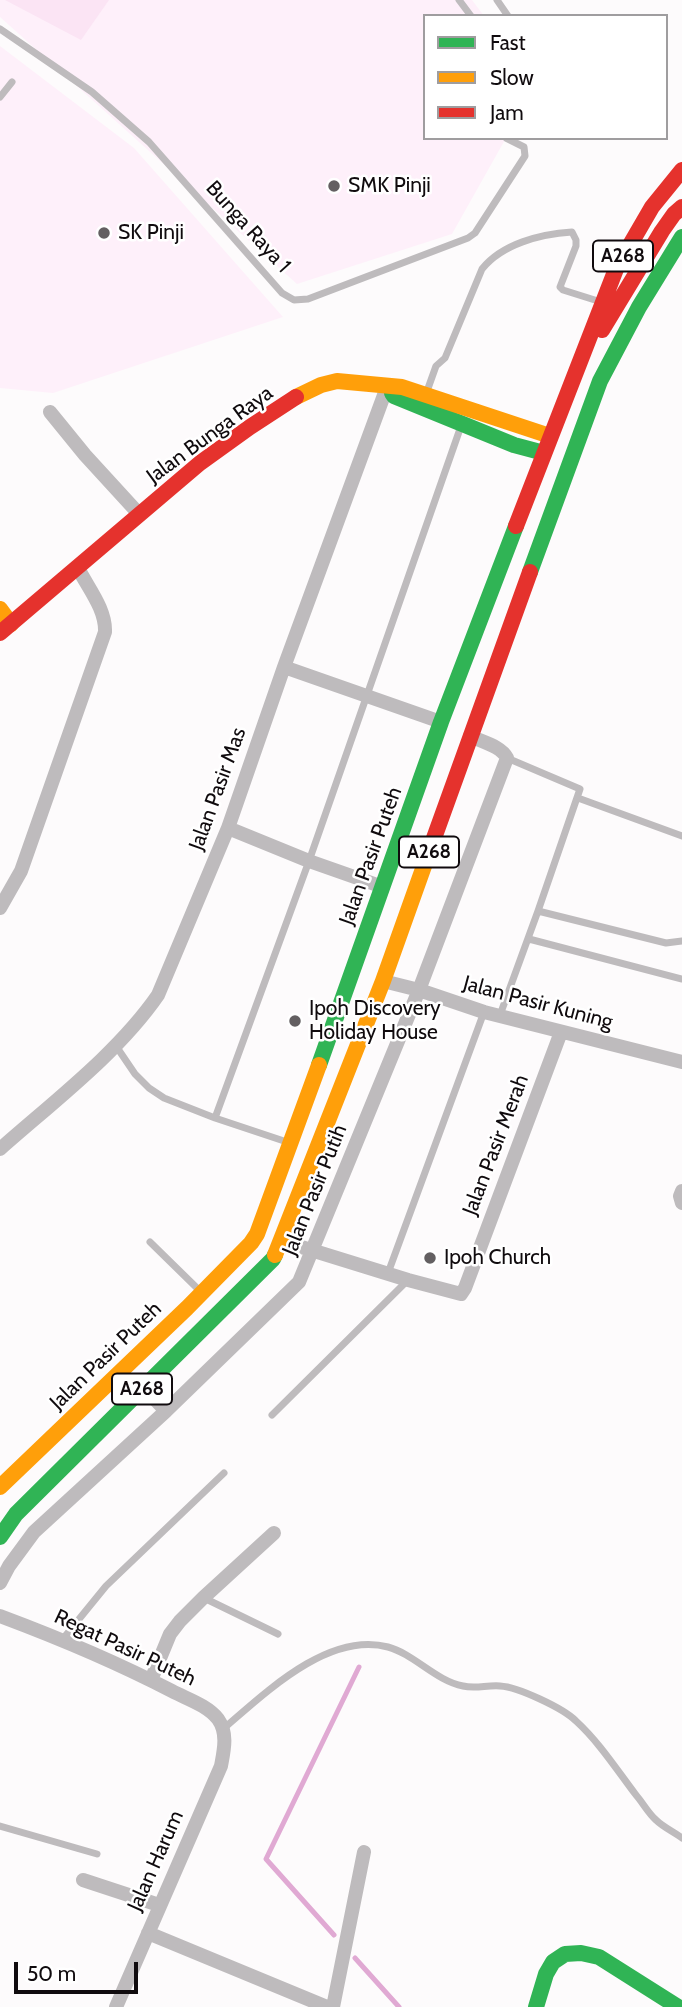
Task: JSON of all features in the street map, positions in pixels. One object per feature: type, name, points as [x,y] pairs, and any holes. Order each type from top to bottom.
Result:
[{"type":"main road","name":"Jalan Pasir Puteh","points":[[1,1484],[187,1308],[257,1234],[441,722],[550,445],[582,353],[616,269],[652,207],[682,170]]},
{"type":"main road","points":[[582,353],[592,345],[662,232],[682,207]]},
{"type":"main road","name":"A268","points":[[0,1537],[16,1514],[273,1259],[383,981],[600,381],[639,307],[681,238]]},
{"type":"main road","name":"Jalan Bunga Raya","points":[[5,628],[221,447],[313,388],[342,381],[402,387],[426,394],[550,445]]},
{"type":"main road","points":[[571,462],[550,445],[569,435],[600,381]]},
{"type":"main road","name":"Jalan Bunga Raya","points":[[387,387],[394,397],[514,445],[550,445]]},
{"type":"main road","points":[[0,609],[5,628]]},
{"type":"main road","points":[[187,1308],[207,1304],[266,1243],[282,1241]]},
{"type":"main road","points":[[536,2007],[546,1974],[553,1962],[565,1954],[581,1953],[599,1957],[679,2002]]},
{"type":"street","name":"Jalan Pasir Mas","points":[[0,1149],[116,1046],[158,995],[228,828],[387,387]]},
{"type":"street","points":[[50,412],[139,514]]},
{"type":"street","points":[[0,908],[21,871],[105,632],[102,611],[78,568]]},
{"type":"street","points":[[284,667],[441,722]]},
{"type":"street","points":[[470,736],[501,750],[507,758]]},
{"type":"street","name":"Jalan Pasir Putih","points":[[0,1583],[34,1532],[166,1411],[299,1283],[419,990],[507,758]]},
{"type":"street","points":[[228,828],[383,887]]},
{"type":"street","name":"Jalan Pasir Kuning","points":[[383,981],[484,1012],[682,1062]]},
{"type":"street","name":"Jalan Pasir Merah","points":[[282,1241],[461,1294],[561,1032]]},
{"type":"street","points":[[682,1191],[682,1203]]},
{"type":"street","points":[[144,1388],[166,1411]]},
{"type":"street","points":[[151,1681],[170,1634],[203,1598],[274,1533]]},
{"type":"street","name":"Regat Pasir Puteh","points":[[0,1616],[62,1640],[151,1681],[208,1710],[223,1729]]},
{"type":"street","name":"Jalan Harum","points":[[116,2007],[221,1766],[225,1745],[223,1729]]},
{"type":"street","points":[[333,2007],[364,1852]]},
{"type":"street","points":[[83,1880],[159,1905]]},
{"type":"street","points":[[148,1933],[327,2007]]},
{"type":"lane","name":"Bunga Raya 1","points":[[0,29],[92,92],[149,142],[282,292],[294,300],[308,299],[475,233],[525,156],[524,148],[510,140]]},
{"type":"lane","points":[[0,97],[12,82]]},
{"type":"lane","points":[[426,394],[436,366],[445,358],[482,269],[491,258],[528,240],[547,234],[572,232],[576,246],[560,287],[602,303]]},
{"type":"lane","points":[[215,1118],[309,861],[461,425]]},
{"type":"lane","points":[[500,1015],[580,789],[507,758]]},
{"type":"lane","points":[[578,798],[682,836]]},
{"type":"lane","points":[[538,911],[666,943],[682,942]]},
{"type":"lane","points":[[529,939],[682,979]]},
{"type":"lane","points":[[387,1274],[484,1012]]},
{"type":"lane","points":[[116,1046],[135,1074],[164,1098],[291,1143]]},
{"type":"lane","points":[[150,1242],[202,1293]]},
{"type":"lane","points":[[272,1415],[408,1280]]},
{"type":"lane","points":[[62,1640],[106,1586],[224,1474]]},
{"type":"lane","points":[[203,1598],[278,1634]]},
{"type":"lane","points":[[223,1729],[281,1681],[314,1660],[352,1646],[387,1647],[460,1686],[509,1687],[561,1709],[587,1732],[656,1820],[682,1838]]},
{"type":"lane","points":[[0,1826],[97,1854]]},
{"type":"shaded area","name":"SMK Pinji","points":[[0,0],[472,0],[482,14],[423,14],[423,140],[505,140],[452,234],[297,284],[0,17]]},
{"type":"shaded area","points":[[5,0],[109,0],[81,40]]},
{"type":"shaded area","name":"SK Pinji","points":[[0,46],[134,148],[283,317],[53,393],[0,388]]},
{"type":"waterway","points":[[334,1935],[266,1859],[359,1667]]},
{"type":"waterway","points":[[355,1958],[399,2007]]},
{"type":"traffic: fast","points":[[530,572],[600,381],[639,307],[682,237]]},
{"type":"traffic: fast","points":[[392,393],[514,445],[544,453]]},
{"type":"traffic: fast","points":[[319,1065],[441,722],[516,526]]},
{"type":"traffic: fast","points":[[0,1537],[16,1514],[275,1255]]},
{"type":"traffic: fast","points":[[536,2007],[546,1974],[553,1962],[565,1954],[581,1953],[599,1957],[678,2007]]},
{"type":"traffic: slow","points":[[296,397],[337,381],[402,387],[550,436]]},
{"type":"traffic: slow","points":[[0,609],[11,624]]},
{"type":"traffic: slow","points":[[275,1255],[383,981],[429,852]]},
{"type":"traffic: slow","points":[[0,1487],[251,1243],[257,1234],[319,1065]]},
{"type":"traffic: jam","points":[[516,526],[616,269],[652,207],[682,170]]},
{"type":"traffic: jam","points":[[602,330],[662,231],[682,207]]},
{"type":"traffic: jam","points":[[0,633],[200,463],[296,397]]},
{"type":"traffic: jam","points":[[429,852],[530,572]]},
{"type":"place","name":"SMK Pinji","points":[[334,186]]},
{"type":"place","name":"SK Pinji","points":[[104,233]]},
{"type":"place","name":"Ipoh Discovery Holiday House","points":[[295,1021]]},
{"type":"place","name":"Ipoh Church","points":[[430,1258]]}]
